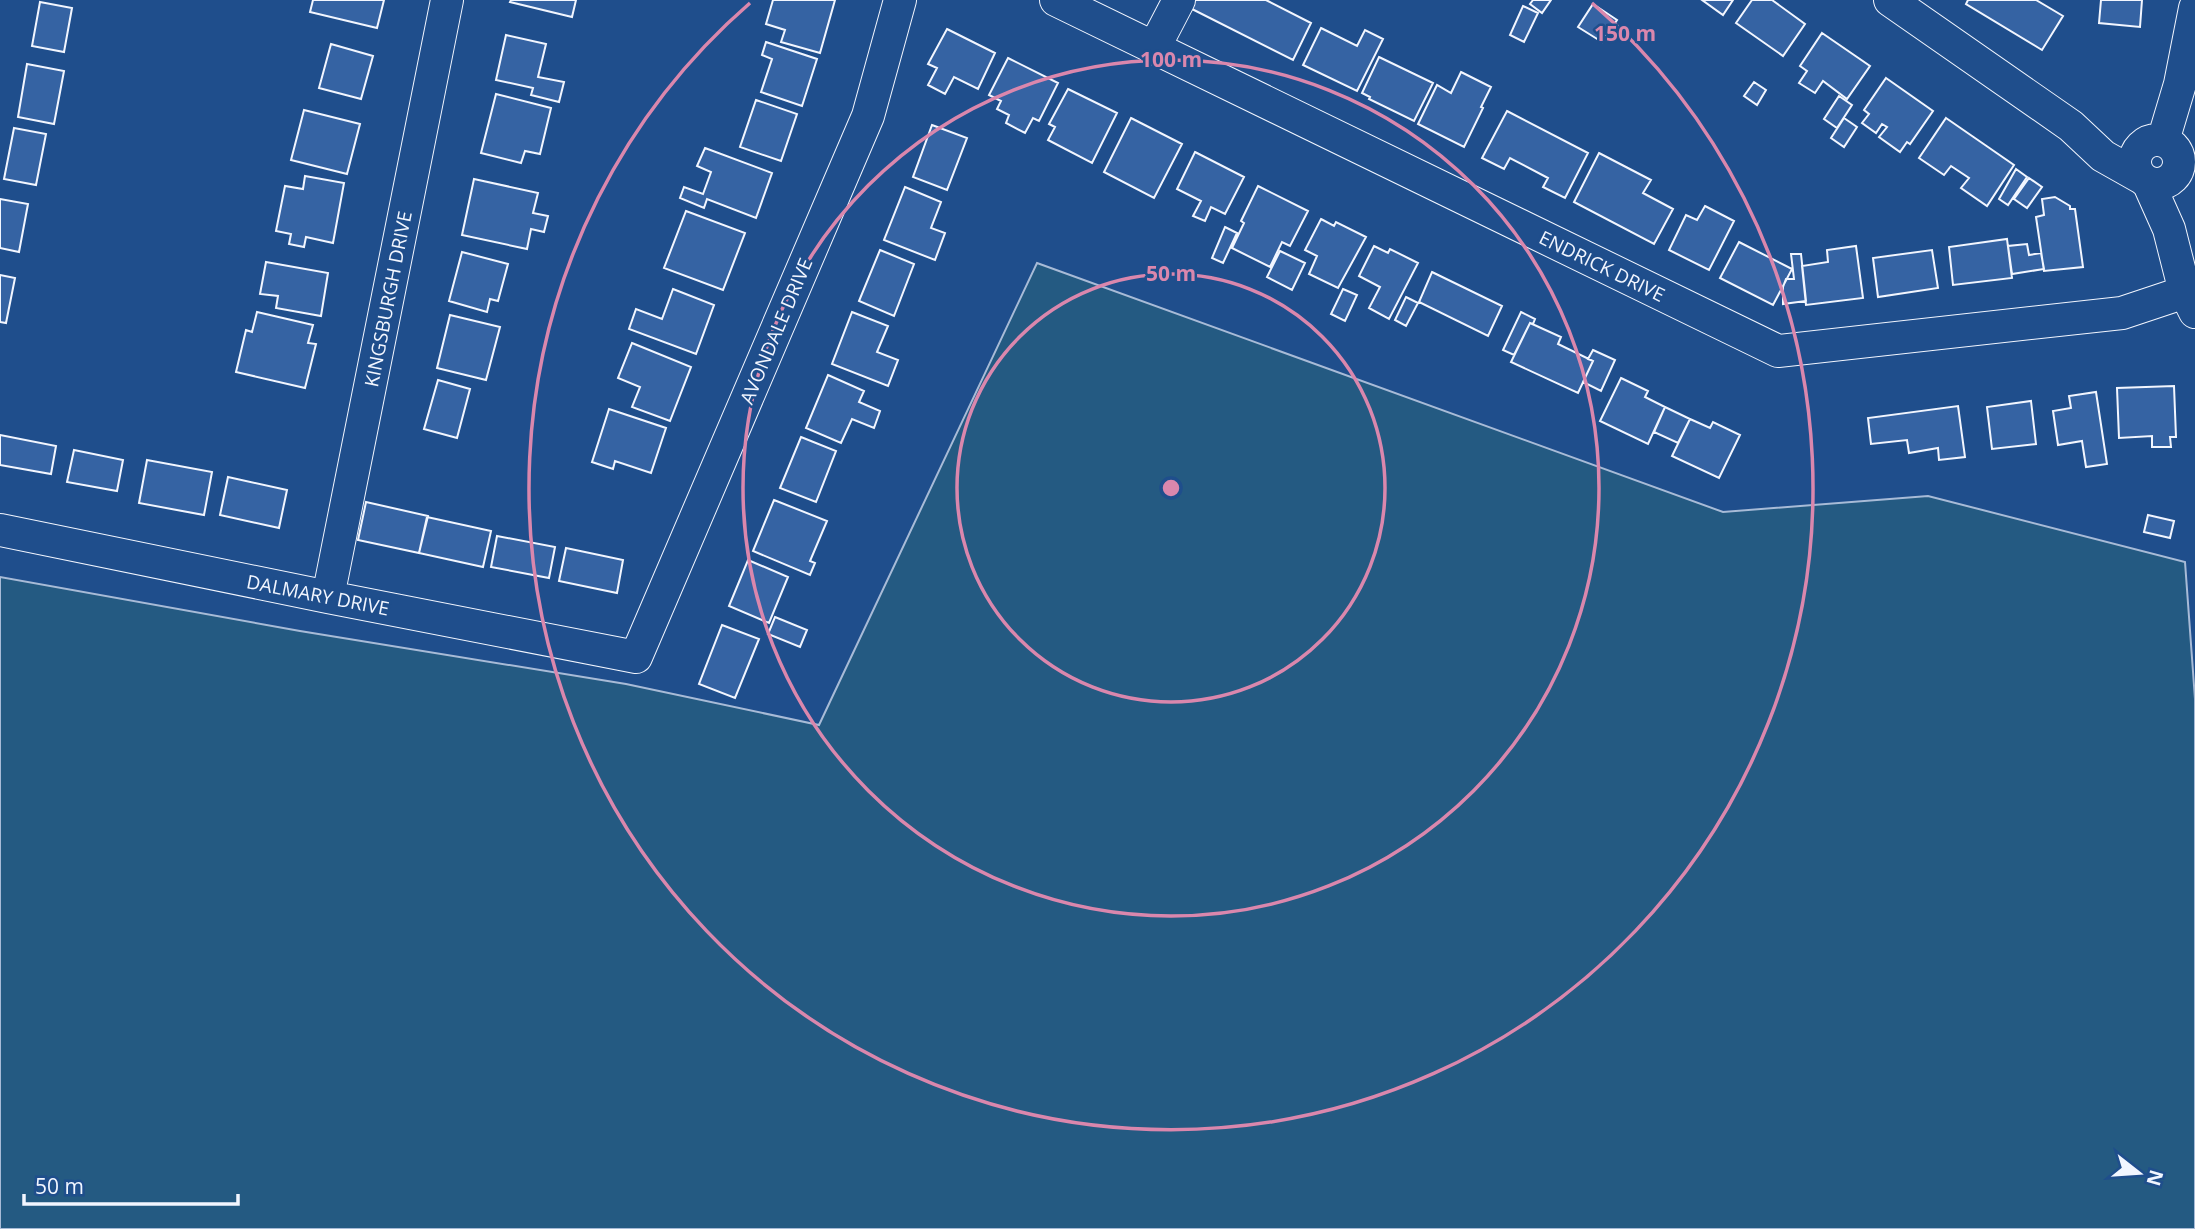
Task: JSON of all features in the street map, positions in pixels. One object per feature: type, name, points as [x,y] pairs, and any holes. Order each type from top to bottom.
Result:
[{"type":"street","name":"KINGSBURGH DRIVE","points":[[328,597],[447,0]]},
{"type":"street","name":"AVONDALE DRIVE","points":[[636,657],[868,116],[900,0]]},
{"type":"street","name":"ENDRICK DRIVE","points":[[1056,0],[1778,351],[2122,313],[2190,302]]},
{"type":"street","points":[[1154,48],[1179,0]]},
{"type":"street","points":[[1890,0],[2071,126],[2103,156],[2154,179],[2178,170],[2175,150],[2153,144],[2116,141],[2071,126]]},
{"type":"street","points":[[2153,144],[2180,84],[2195,8]]},
{"type":"street","points":[[2154,179],[2190,302]]},
{"type":"street","name":"DALMARY DRIVE","points":[[0,530],[636,657]]},
{"type":"shaded area","points":[[1037,263],[1723,512],[1928,496],[2185,562],[2195,699],[2195,1229],[0,1229],[0,577],[300,631],[626,684],[819,725]]},
{"type":"building","points":[[313,0],[384,0],[377,28],[310,12]]},
{"type":"building","points":[[576,0],[572,17],[510,2]]},
{"type":"building","points":[[773,0],[835,0],[820,53],[781,42],[785,30],[766,24]]},
{"type":"building","points":[[1192,0],[1266,0],[1311,23],[1293,60],[1188,7]]},
{"type":"building","points":[[1533,0],[1551,0],[1542,13],[1530,4]]},
{"type":"building","points":[[1702,0],[1733,0],[1723,15]]},
{"type":"building","points":[[1752,0],[1772,0],[1805,24],[1783,56],[1736,23]]},
{"type":"building","points":[[1968,0],[2036,0],[2063,16],[2042,50],[1966,4]]},
{"type":"building","points":[[2101,0],[2142,0],[2140,27],[2099,23]]},
{"type":"building","points":[[40,2],[72,8],[64,52],[32,46]]},
{"type":"building","points":[[1593,4],[1617,20],[1602,42],[1578,27]]},
{"type":"building","points":[[1523,6],[1538,13],[1524,42],[1510,35]]},
{"type":"building","points":[[1321,28],[1357,46],[1365,30],[1383,39],[1357,91],[1303,65]]},
{"type":"building","points":[[947,29],[995,53],[978,89],[954,77],[945,94],[928,85],[937,68],[928,64]]},
{"type":"building","points":[[1822,33],[1870,66],[1847,99],[1823,81],[1815,93],[1799,83],[1807,71],[1800,66]]},
{"type":"building","points":[[506,35],[546,44],[538,77],[564,82],[559,102],[531,95],[533,88],[496,80]]},
{"type":"building","points":[[766,42],[817,59],[802,106],[761,92],[772,59],[762,55]]},
{"type":"building","points":[[331,44],[373,56],[361,99],[319,88]]},
{"type":"building","points":[[1379,57],[1433,83],[1414,121],[1362,93]]},
{"type":"building","points":[[1008,58],[1058,83],[1039,121],[1033,118],[1025,133],[1006,123],[1009,115],[997,109],[1001,101],[989,95]]},
{"type":"building","points":[[27,64],[64,71],[54,124],[18,117]]},
{"type":"building","points":[[1461,72],[1491,87],[1464,147],[1418,124],[1437,85],[1451,93]]},
{"type":"building","points":[[1886,78],[1933,111],[1910,144],[1907,142],[1900,152],[1879,137],[1887,127],[1882,124],[1876,133],[1862,123],[1869,114],[1864,110]]},
{"type":"building","points":[[1754,82],[1766,90],[1757,105],[1744,96]]},
{"type":"building","points":[[1068,89],[1117,113],[1092,163],[1048,140],[1055,127],[1049,124]]},
{"type":"building","points":[[496,94],[551,108],[540,154],[525,151],[521,163],[481,153]]},
{"type":"building","points":[[1839,96],[1852,105],[1837,128],[1824,119]]},
{"type":"building","points":[[756,100],[797,114],[781,161],[740,147]]},
{"type":"building","points":[[304,110],[360,124],[347,174],[291,160]]},
{"type":"building","points":[[1507,111],[1588,153],[1565,198],[1543,187],[1548,178],[1510,158],[1504,169],[1482,158]]},
{"type":"building","points":[[1131,118],[1182,144],[1154,198],[1104,172]]},
{"type":"building","points":[[1844,118],[1857,127],[1844,147],[1831,138]]},
{"type":"building","points":[[1946,118],[2014,165],[1987,206],[1961,188],[1969,178],[1951,166],[1944,175],[1919,158]]},
{"type":"building","points":[[932,125],[967,138],[947,190],[913,177]]},
{"type":"building","points":[[14,128],[46,134],[36,185],[4,179]]},
{"type":"building","points":[[705,148],[772,173],[756,218],[707,199],[704,208],[680,198],[684,187],[703,194],[711,172],[697,166]]},
{"type":"building","points":[[1195,152],[1244,177],[1225,214],[1211,207],[1205,221],[1193,216],[1201,201],[1177,189]]},
{"type":"building","points":[[1599,153],[1651,180],[1643,193],[1673,209],[1654,244],[1574,202]]},
{"type":"building","points":[[2016,169],[2027,177],[2008,205],[1999,199]]},
{"type":"building","points":[[305,176],[344,183],[333,243],[306,237],[304,247],[289,244],[291,234],[276,231],[285,186],[303,189]]},
{"type":"building","points":[[2029,178],[2042,187],[2027,208],[2014,199]]},
{"type":"building","points":[[474,179],[538,193],[533,213],[548,216],[544,232],[531,229],[527,249],[462,235]]},
{"type":"building","points":[[1258,186],[1308,211],[1290,246],[1282,242],[1270,267],[1232,248],[1244,223],[1241,221]]},
{"type":"building","points":[[905,187],[941,202],[931,228],[945,233],[935,260],[884,240]]},
{"type":"building","points":[[2055,197],[2070,206],[2070,209],[2075,209],[2083,267],[2044,271],[2036,217],[2044,215],[2042,199]]},
{"type":"building","points":[[0,199],[28,204],[19,252],[0,248]]},
{"type":"building","points":[[1705,206],[1734,221],[1709,270],[1669,250],[1686,215],[1697,220]]},
{"type":"building","points":[[686,211],[745,233],[723,290],[664,268]]},
{"type":"building","points":[[1321,219],[1334,226],[1336,222],[1366,237],[1338,288],[1309,274],[1317,256],[1305,250]]},
{"type":"building","points":[[1225,227],[1237,233],[1223,263],[1212,258]]},
{"type":"building","points":[[2007,239],[2012,278],[1953,285],[1949,247]]},
{"type":"building","points":[[1739,242],[1792,269],[1773,305],[1720,278]]},
{"type":"building","points":[[2027,244],[2029,255],[2041,253],[2044,269],[2012,274],[2008,246]]},
{"type":"building","points":[[1374,246],[1388,253],[1390,249],[1418,263],[1389,319],[1369,308],[1380,287],[1359,276]]},
{"type":"building","points":[[1856,246],[1863,298],[1806,305],[1802,266],[1828,262],[1827,250]]},
{"type":"building","points":[[880,250],[914,264],[894,316],[859,301]]},
{"type":"building","points":[[1932,250],[1938,288],[1878,297],[1873,258]]},
{"type":"building","points":[[1280,251],[1305,263],[1292,290],[1267,277]]},
{"type":"building","points":[[462,252],[508,264],[498,301],[490,299],[487,312],[449,301]]},
{"type":"building","points":[[1791,254],[1801,254],[1806,301],[1783,304],[1786,279],[1794,279]]},
{"type":"building","points":[[266,262],[328,273],[321,316],[276,308],[278,296],[260,294]]},
{"type":"building","points":[[1432,272],[1502,306],[1488,336],[1419,302]]},
{"type":"building","points":[[0,275],[15,278],[6,323],[0,322]]},
{"type":"building","points":[[673,289],[714,305],[696,354],[629,329],[636,309],[662,319]]},
{"type":"building","points":[[1343,289],[1357,295],[1345,321],[1331,314]]},
{"type":"building","points":[[1406,297],[1418,303],[1406,326],[1395,320]]},
{"type":"building","points":[[257,312],[313,325],[308,343],[316,344],[305,388],[236,372],[246,330],[252,332]]},
{"type":"building","points":[[852,312],[888,326],[877,352],[898,360],[888,386],[832,364]]},
{"type":"building","points":[[1521,312],[1535,319],[1533,324],[1530,323],[1514,355],[1503,350]]},
{"type":"building","points":[[450,315],[500,327],[486,380],[437,368]]},
{"type":"building","points":[[1530,323],[1561,337],[1558,344],[1593,361],[1578,393],[1511,362]]},
{"type":"building","points":[[632,343],[691,367],[670,421],[632,407],[640,387],[618,378]]},
{"type":"building","points":[[1593,350],[1615,360],[1601,391],[1583,382],[1593,361],[1588,359]]},
{"type":"building","points":[[828,375],[864,391],[859,402],[880,411],[874,428],[852,419],[841,443],[806,428]]},
{"type":"building","points":[[1621,378],[1648,391],[1645,397],[1665,407],[1648,444],[1600,421]]},
{"type":"building","points":[[438,380],[470,389],[457,438],[424,429]]},
{"type":"building","points":[[2174,386],[2176,437],[2170,437],[2171,447],[2152,447],[2152,436],[2119,438],[2117,388]]},
{"type":"building","points":[[2096,392],[2107,464],[2086,467],[2082,441],[2058,445],[2053,411],[2071,408],[2069,396]]},
{"type":"building","points":[[2031,401],[2036,444],[1992,449],[1987,407]]},
{"type":"building","points":[[1958,406],[1965,457],[1939,460],[1938,448],[1909,453],[1907,440],[1871,444],[1868,418]]},
{"type":"building","points":[[1665,407],[1690,419],[1678,443],[1654,432]]},
{"type":"building","points":[[609,409],[666,428],[651,473],[615,461],[613,469],[592,462]]},
{"type":"building","points":[[1690,419],[1710,428],[1713,422],[1740,435],[1719,478],[1672,456]]},
{"type":"building","points":[[0,435],[56,446],[51,474],[0,465]]},
{"type":"building","points":[[801,437],[836,451],[816,502],[780,488]]},
{"type":"building","points":[[74,450],[123,460],[117,491],[67,482]]},
{"type":"building","points":[[147,460],[212,472],[204,515],[139,503]]},
{"type":"building","points":[[228,477],[287,490],[279,528],[220,515]]},
{"type":"building","points":[[774,500],[827,521],[810,561],[815,563],[810,575],[753,551]]},
{"type":"building","points":[[366,502],[428,516],[419,553],[358,540]]},
{"type":"building","points":[[2148,515],[2174,521],[2170,538],[2144,532]]},
{"type":"building","points":[[427,517],[491,531],[483,567],[419,553]]},
{"type":"building","points":[[497,536],[555,547],[549,578],[491,567]]},
{"type":"building","points":[[566,548],[623,560],[617,593],[559,581]]},
{"type":"building","points":[[748,560],[788,577],[769,623],[729,606]]},
{"type":"building","points":[[775,617],[807,630],[800,647],[768,634]]},
{"type":"building","points":[[722,625],[759,639],[735,698],[699,684]]}]
